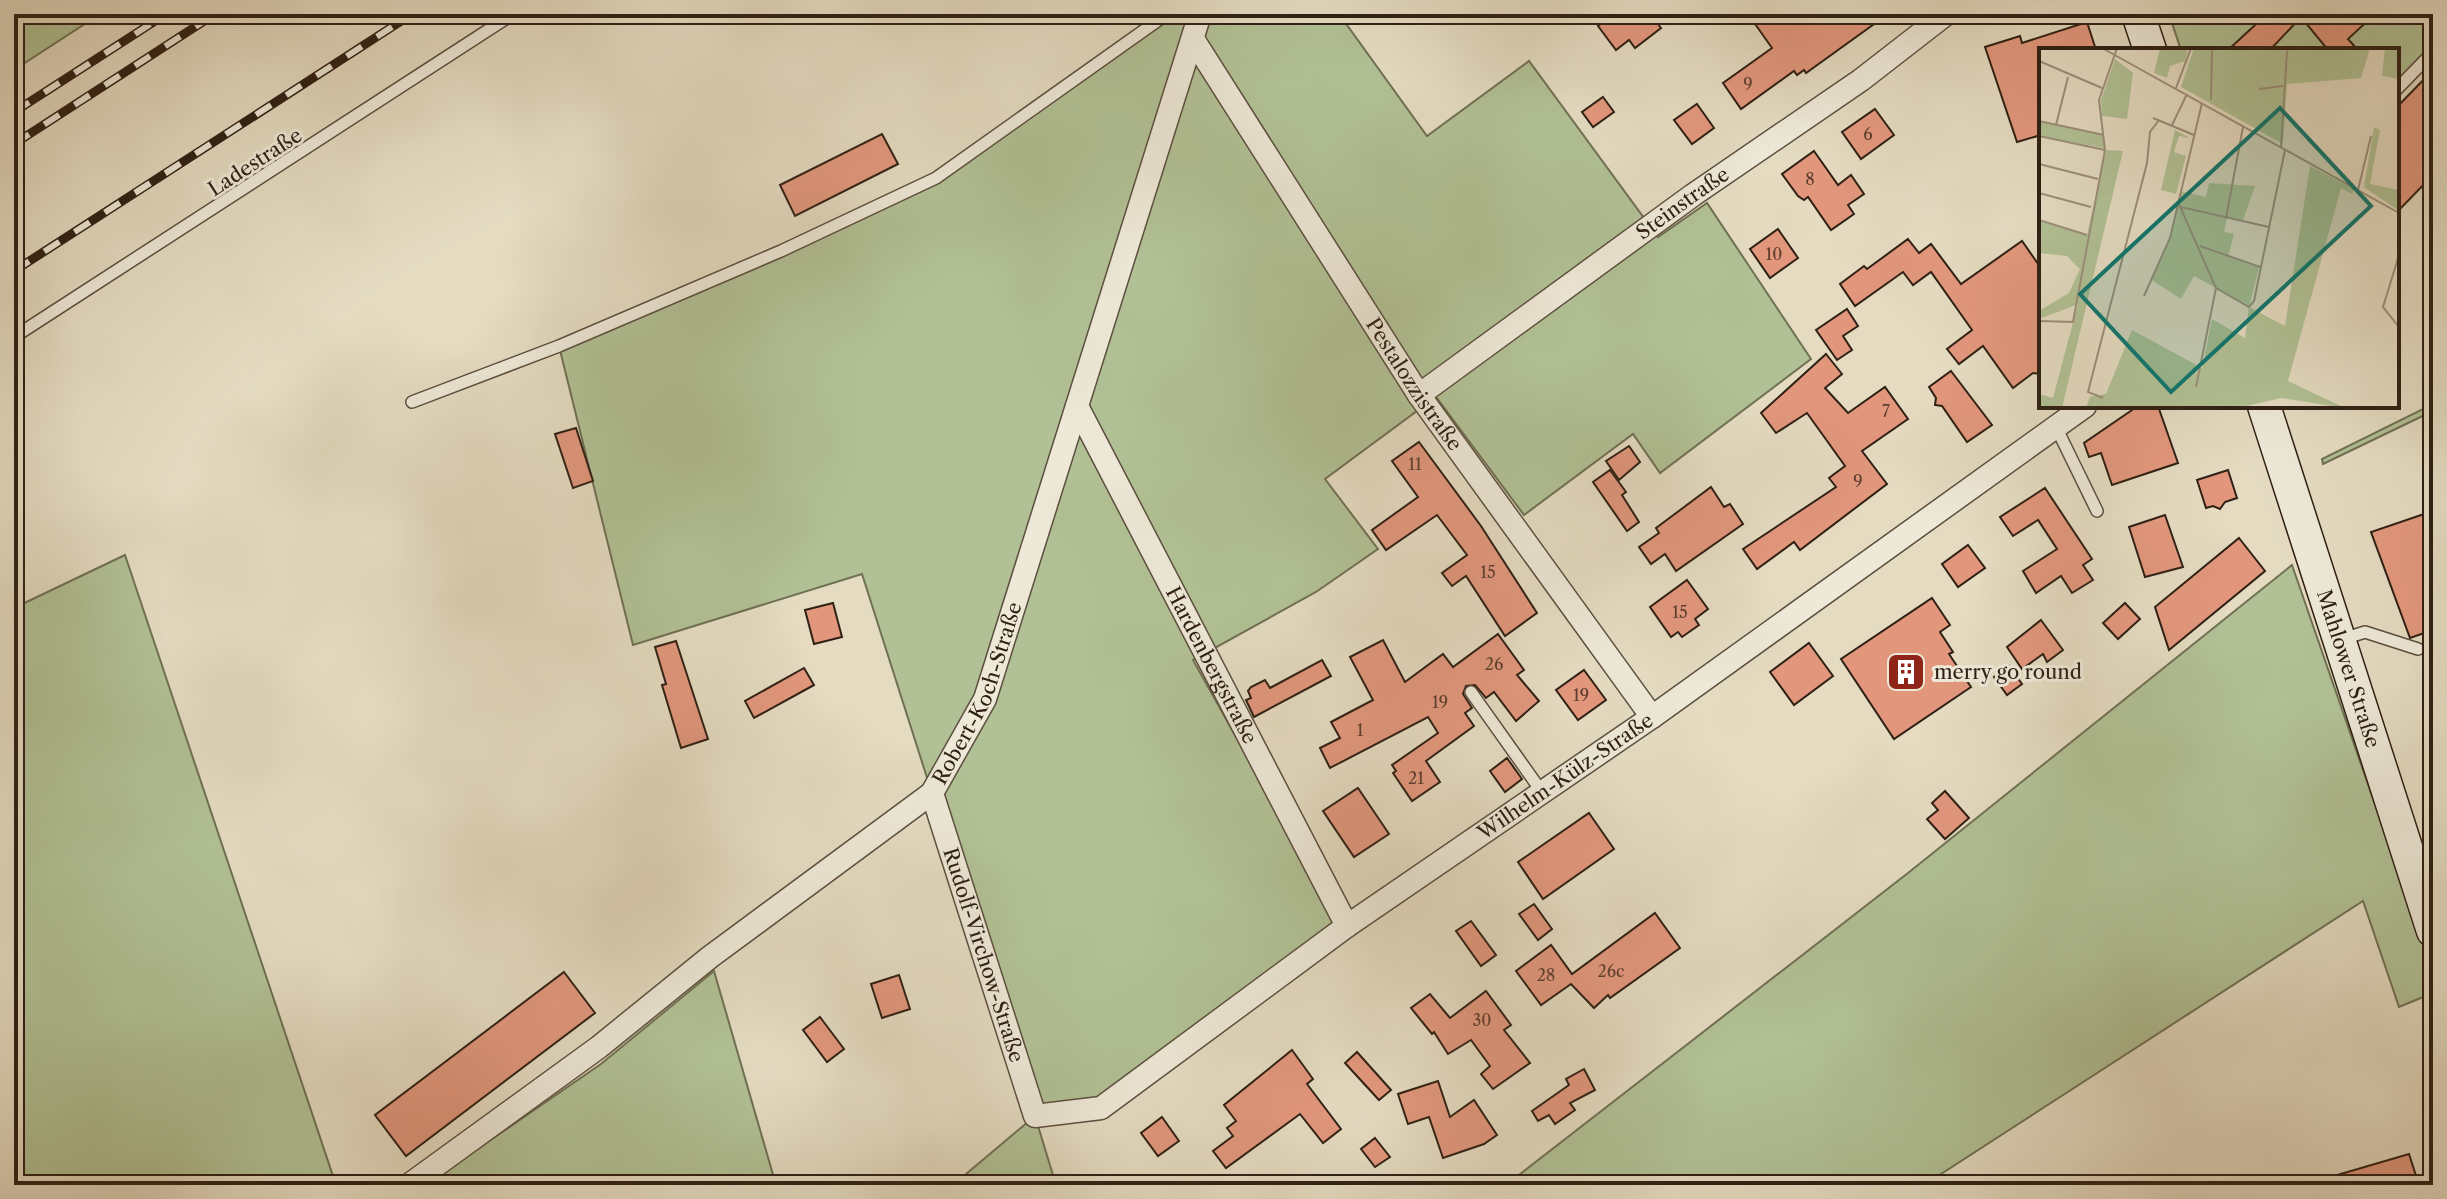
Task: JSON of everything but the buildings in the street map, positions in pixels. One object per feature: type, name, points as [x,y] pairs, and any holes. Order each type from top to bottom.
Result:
[{"type":"main road","points":[[2138,14],[2149,48]]},
{"type":"main road","name":"Mahlower Straße","points":[[2265,408],[2433,931]]},
{"type":"street","name":"Robert-Koch-Straße","points":[[409,1185],[599,1047],[710,957],[932,793],[985,699],[1200,14]]},
{"type":"street","name":"Steinstraße","points":[[1419,395],[1693,195],[1861,80],[1946,14]]},
{"type":"street","name":"Pestalozzistraße","points":[[1193,39],[1419,395],[1652,717]]},
{"type":"street","name":"Hardenbergstraße","points":[[1077,406],[1347,926]]},
{"type":"street","name":"Wilhelm-Külz-Straße","points":[[1035,1116],[1101,1108],[1347,926],[1652,717],[2082,408]]},
{"type":"street","name":"Rudolf-Virchow-Straße","points":[[932,793],[1035,1116]]},
{"type":"lane","name":"Ladestraße","points":[[14,337],[513,14]]},
{"type":"lane","points":[[412,402],[646,309],[936,178],[1167,14]]},
{"type":"lane","points":[[2399,87],[2433,52]]},
{"type":"lane","points":[[2056,427],[2097,511]]},
{"type":"lane","points":[[2339,640],[2365,632],[2418,649]]},
{"type":"lane","points":[[1471,692],[1542,792]]},
{"type":"green space","points":[[14,14],[100,14],[14,70]]},
{"type":"green space","points":[[1167,14],[1339,14],[1427,136],[1529,61],[1658,237],[1707,203],[1811,359],[1660,473],[1633,434],[1524,515],[1436,397],[1325,479],[1378,549],[1316,592],[1193,660],[1340,923],[1097,1099],[1035,1116],[862,574],[633,645],[559,346],[936,178]]},
{"type":"green space","points":[[2169,14],[2433,14],[2433,56],[2399,92],[2399,48],[2180,48]]},
{"type":"green space","points":[[2433,404],[2433,411],[2323,464],[2322,459]]},
{"type":"green space","points":[[125,555],[336,1185],[14,1185],[14,608]]},
{"type":"green space","points":[[2292,565],[2433,972],[2433,993],[2399,1007],[2363,901],[1924,1185],[1506,1185],[1908,873]]},
{"type":"green space","points":[[714,971],[776,1185],[425,1185],[601,1064]]},
{"type":"green space","points":[[1035,1116],[1056,1185],[953,1185]]},
{"type":"railway","points":[[14,112],[166,14]]},
{"type":"railway","points":[[14,144],[215,14]]},
{"type":"railway","points":[[14,271],[412,14]]},
{"type":"place","name":"merry go round","points":[[1906,672]]}]
